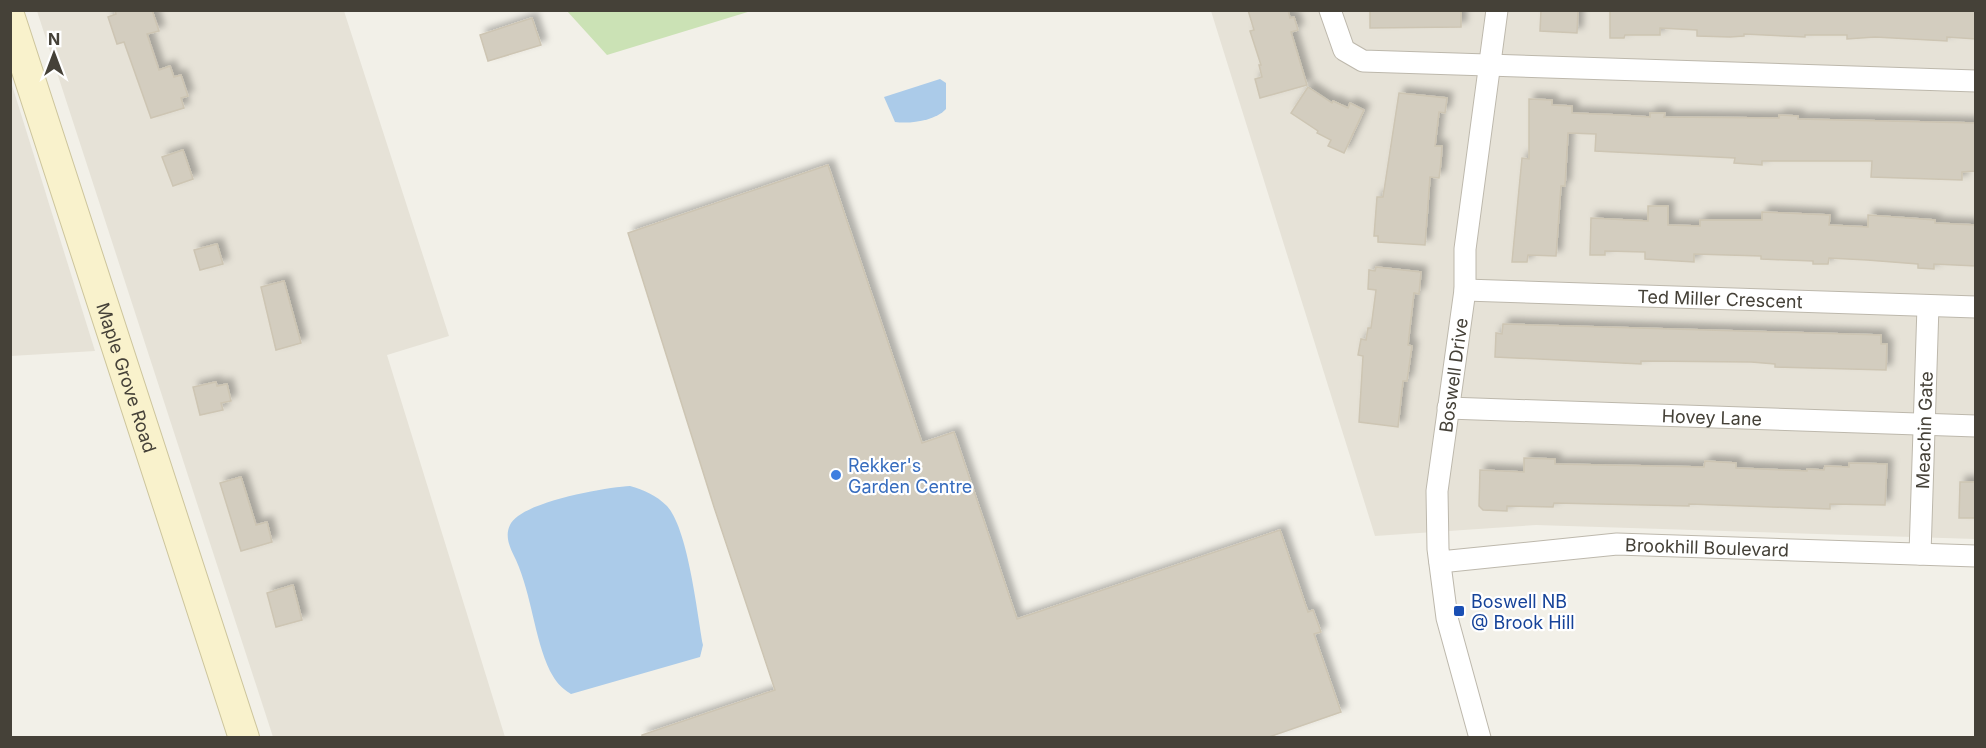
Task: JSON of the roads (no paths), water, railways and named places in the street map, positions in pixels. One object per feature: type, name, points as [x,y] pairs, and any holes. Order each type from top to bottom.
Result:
[{"type":"street","points":[[1330,10],[1344,50],[1363,61],[1976,81]]},
{"type":"street","name":"Boswell Drive","points":[[1480,738],[1447,618],[1440,562],[1437,491],[1465,290],[1465,249],[1497,10]]},
{"type":"street","name":"Maple Grove Road","points":[[10,18],[244,738]]},
{"type":"street","name":"Ted Miller Crescent","points":[[1465,290],[1976,308]]},
{"type":"street","name":"Meachin Gate","points":[[1920,554],[1928,306]]},
{"type":"street","name":"Hovey Lane","points":[[1448,408],[1976,426]]},
{"type":"street","name":"Brookhill Boulevard","points":[[1440,562],[1617,544],[1976,556]]},
{"type":"water","points":[[940,79],[946,83],[946,109],[922,121],[895,122],[884,97]]},
{"type":"water","points":[[630,486],[645,491],[667,506],[681,533],[695,593],[703,645],[700,657],[571,694],[556,681],[545,658],[526,588],[509,543],[508,530],[517,517],[546,503],[603,489]]},
{"type":"place","name":"Rekker's Garden Centre","points":[[836,475]]},
{"type":"place","name":"Boswell NB @ Brook Hill","points":[[1459,611]]}]
